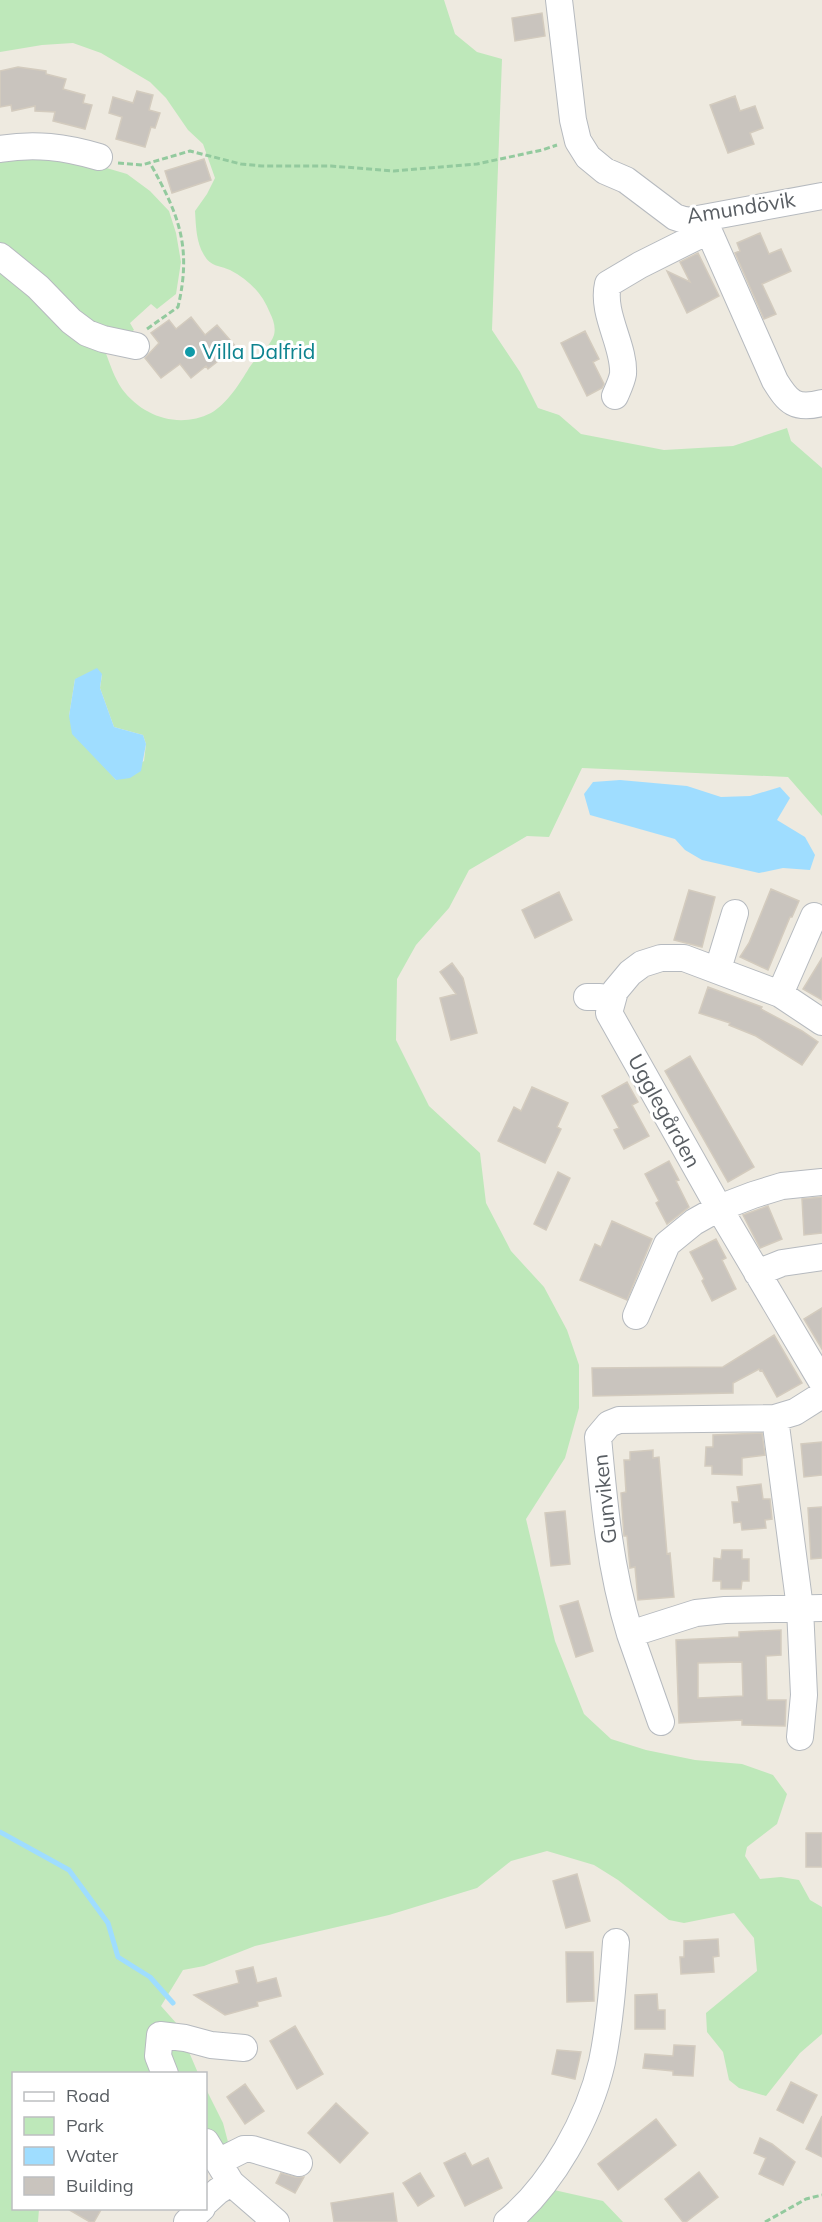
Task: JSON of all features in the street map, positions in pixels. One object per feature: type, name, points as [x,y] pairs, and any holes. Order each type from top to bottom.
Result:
[{"type":"street","name":"Amundövik","points":[[559,0],[573,120],[578,141],[588,157],[605,171],[626,180],[675,217],[705,224],[822,196]]},
{"type":"street","points":[[0,149],[49,145],[99,157]]},
{"type":"street","points":[[615,396],[623,369],[608,306],[606,292],[608,284],[705,224],[775,381],[784,396],[802,406],[822,403]]},
{"type":"street","points":[[0,256],[38,287],[71,321],[87,333],[129,344]]},
{"type":"street","points":[[717,969],[735,913]]},
{"type":"street","points":[[780,994],[814,916]]},
{"type":"street","name":"Ugglegården","points":[[822,1022],[780,994],[684,958],[661,958],[642,964],[630,973],[615,992],[598,999],[822,1382]]},
{"type":"street","points":[[636,1316],[667,1244],[694,1222],[719,1208],[753,1195],[782,1186],[822,1182]]},
{"type":"street","points":[[758,1273],[782,1263],[822,1257]]},
{"type":"street","name":"Gunviken","points":[[661,1722],[621,1605],[611,1560],[598,1437],[609,1424],[619,1420],[775,1418],[795,1412],[822,1395]]},
{"type":"street","points":[[775,1418],[811,1608],[800,1737]]},
{"type":"street","points":[[630,1634],[696,1613],[811,1608]]},
{"type":"street","points":[[507,2222],[522,2209],[551,2175],[584,2117],[602,2064],[609,2022],[616,1942]]},
{"type":"street","points":[[165,2072],[158,2056],[160,2035],[185,2038],[211,2045],[244,2048]]},
{"type":"street","points":[[276,2222],[254,2200],[231,2183],[212,2152],[252,2149],[299,2163]]},
{"type":"street","points":[[207,2201],[231,2183]]},
{"type":"street","points":[[187,2222],[200,2210]]},
{"type":"path","points":[[99,157],[129,165],[150,163],[190,151],[241,164],[331,166],[394,171],[477,164],[578,141]]},
{"type":"path","points":[[129,344],[178,307],[183,285],[185,262],[182,239],[164,188],[150,163]]},
{"type":"path","points":[[765,2222],[807,2199],[822,2195]]},
{"type":"green space","points":[[0,0],[444,0],[455,34],[477,52],[502,59],[492,330],[520,372],[538,408],[559,415],[581,434],[664,450],[733,446],[787,428],[791,441],[822,468],[822,816],[788,777],[582,768],[549,837],[527,836],[469,870],[449,908],[416,945],[397,979],[396,1040],[429,1106],[480,1153],[486,1203],[511,1251],[544,1287],[567,1330],[579,1365],[579,1408],[565,1458],[526,1519],[555,1641],[584,1714],[611,1739],[646,1750],[695,1760],[742,1764],[773,1775],[787,1794],[777,1824],[747,1847],[745,1856],[760,1879],[781,1877],[799,1880],[810,1900],[822,1907],[822,2034],[800,2053],[766,2096],[739,2088],[729,2080],[723,2052],[707,2032],[706,2013],[757,1971],[754,1938],[734,1913],[684,1923],[669,1920],[618,1880],[594,1865],[547,1851],[511,1861],[477,1888],[389,1915],[255,1946],[204,1966],[183,1970],[161,2006],[177,2024],[198,2072],[12,2072],[12,2210],[39,2210],[38,2222],[0,2222],[0,155],[86,162],[127,174],[150,191],[169,211],[181,262],[176,294],[157,309],[151,304],[130,323],[134,330],[105,351],[122,389],[140,407],[162,418],[174,420],[199,418],[211,413],[233,393],[252,364],[269,344],[275,329],[267,306],[254,288],[237,274],[209,262],[201,250],[195,211],[215,178],[203,144],[188,130],[166,98],[150,82],[101,53],[73,43],[42,45],[0,52]],"holes":[[[102,675],[100,688],[114,727],[143,735],[146,744],[144,761],[116,780],[93,754],[69,716],[75,679]]]},
{"type":"green space","points":[[207,2091],[223,2123],[228,2142],[213,2150],[207,2138]]},
{"type":"green space","points":[[554,2190],[603,2201],[623,2222],[522,2222]]},
{"type":"water","points":[[97,668],[102,674],[100,688],[114,727],[143,735],[146,744],[141,771],[130,778],[116,780],[72,734],[69,716],[75,679]]},
{"type":"water","points":[[620,780],[687,786],[721,797],[750,796],[780,787],[790,798],[777,820],[805,837],[815,855],[810,870],[783,868],[759,873],[702,860],[685,850],[675,839],[590,815],[584,794],[593,782]]},
{"type":"building","points":[[542,13],[545,36],[515,41],[512,18]]},
{"type":"building","points":[[18,67],[46,71],[46,74],[66,79],[63,89],[85,95],[83,103],[92,105],[85,129],[53,121],[55,112],[35,111],[35,106],[12,111],[11,105],[0,107],[0,71]]},
{"type":"building","points":[[137,91],[153,95],[149,110],[160,113],[155,128],[151,127],[145,147],[116,139],[122,117],[109,113],[113,97],[133,103]]},
{"type":"building","points":[[735,96],[740,111],[755,106],[763,128],[750,133],[754,144],[728,153],[710,105]]},
{"type":"building","points":[[204,159],[211,180],[172,193],[165,171]]},
{"type":"building","points":[[760,233],[769,254],[781,249],[791,271],[762,284],[776,314],[764,319],[735,253],[740,251],[737,243]]},
{"type":"building","points":[[698,253],[719,296],[687,313],[667,271],[690,282],[680,262]]},
{"type":"building","name":"Villa Dalfrid","points":[[191,317],[205,335],[217,325],[236,347],[208,369],[206,366],[191,378],[180,364],[161,378],[145,358],[159,343],[151,333],[169,320],[176,329]]},
{"type":"building","points":[[585,331],[599,359],[593,362],[604,384],[602,388],[587,396],[561,343]]},
{"type":"building","points":[[771,889],[799,901],[768,970],[740,957],[749,943]]},
{"type":"building","points":[[689,890],[715,897],[702,947],[674,940]]},
{"type":"building","points":[[559,892],[572,920],[535,938],[522,910]]},
{"type":"building","points":[[822,958],[822,1000],[803,989]]},
{"type":"building","points":[[452,963],[463,978],[477,1033],[451,1040],[440,998],[456,994],[440,972]]},
{"type":"building","points":[[708,987],[762,1007],[761,1009],[818,1042],[802,1065],[756,1036],[729,1025],[730,1023],[699,1013]]},
{"type":"building","points":[[690,1056],[754,1167],[728,1182],[665,1071]]},
{"type":"building","points":[[627,1082],[638,1102],[632,1105],[649,1136],[624,1149],[614,1130],[619,1128],[602,1096]]},
{"type":"building","points":[[532,1087],[568,1103],[557,1127],[561,1129],[545,1163],[498,1141],[514,1107],[521,1111]]},
{"type":"building","points":[[669,1161],[689,1207],[667,1224],[656,1203],[659,1201],[645,1174]]},
{"type":"building","points":[[558,1172],[570,1178],[546,1230],[534,1224]]},
{"type":"building","points":[[822,1197],[822,1233],[804,1235],[802,1199]]},
{"type":"building","points":[[768,1206],[782,1239],[760,1248],[743,1215]]},
{"type":"building","points":[[612,1221],[652,1239],[627,1300],[580,1280],[595,1244],[601,1247]]},
{"type":"building","points":[[716,1239],[726,1258],[722,1260],[736,1289],[712,1301],[690,1252]]},
{"type":"building","points":[[822,1308],[822,1349],[804,1319]]},
{"type":"building","points":[[774,1335],[802,1383],[777,1397],[762,1370],[759,1369],[733,1383],[733,1393],[593,1396],[592,1368],[723,1367]]},
{"type":"building","points":[[762,1433],[765,1455],[742,1458],[742,1475],[712,1474],[712,1466],[705,1466],[706,1447],[713,1447],[713,1435]]},
{"type":"building","points":[[822,1442],[822,1475],[804,1477],[801,1444]]},
{"type":"building","points":[[653,1450],[653,1458],[659,1457],[667,1554],[670,1553],[674,1597],[638,1600],[635,1567],[630,1568],[627,1536],[624,1536],[621,1493],[626,1492],[624,1460],[630,1460],[630,1452]]},
{"type":"building","points":[[761,1484],[763,1499],[770,1499],[772,1519],[765,1520],[766,1528],[742,1530],[741,1522],[734,1523],[732,1502],[739,1502],[737,1487]]},
{"type":"building","points":[[822,1507],[822,1558],[811,1559],[808,1508]]},
{"type":"building","points":[[565,1511],[570,1564],[551,1566],[545,1513]]},
{"type":"building","points":[[722,1550],[742,1550],[742,1559],[749,1559],[749,1581],[742,1581],[741,1589],[721,1589],[721,1581],[713,1581],[714,1558],[721,1559]]},
{"type":"building","points":[[578,1601],[593,1651],[576,1657],[560,1606]]},
{"type":"building","points":[[781,1630],[781,1655],[766,1656],[767,1700],[786,1700],[785,1726],[742,1725],[742,1720],[679,1723],[676,1640],[739,1637],[739,1632]],"holes":[[[742,1662],[743,1696],[698,1698],[698,1663]]]},
{"type":"building","points":[[806,1833],[822,1833],[822,1867],[806,1867]]},
{"type":"building","points":[[577,1874],[590,1921],[566,1928],[553,1881]]},
{"type":"building","points":[[718,1939],[719,1956],[713,1957],[714,1972],[681,1974],[680,1957],[684,1957],[684,1941]]},
{"type":"building","points":[[566,1952],[593,1952],[594,2001],[567,2002]]},
{"type":"building","points":[[253,1967],[257,1983],[276,1978],[281,1996],[257,2002],[258,2006],[225,2015],[194,1995],[239,1983],[236,1971]]},
{"type":"building","points":[[657,1994],[658,2010],[665,2010],[665,2029],[635,2029],[635,1995]]},
{"type":"building","points":[[295,2026],[323,2074],[297,2089],[270,2041]]},
{"type":"building","points":[[674,2045],[695,2046],[693,2076],[673,2075],[673,2071],[643,2068],[645,2054],[673,2056]]},
{"type":"building","points":[[557,2050],[581,2052],[575,2079],[552,2074]]},
{"type":"building","points":[[791,2082],[817,2095],[803,2123],[777,2110]]},
{"type":"building","points":[[245,2084],[264,2111],[245,2124],[227,2097]]},
{"type":"building","points":[[336,2103],[368,2133],[340,2163],[308,2133]]},
{"type":"building","points":[[822,2116],[822,2157],[806,2149]]},
{"type":"building","points":[[656,2119],[676,2145],[618,2190],[598,2164]]},
{"type":"building","points":[[760,2138],[772,2144],[795,2162],[783,2185],[759,2174],[766,2158],[754,2153]]},
{"type":"building","points":[[465,2153],[472,2166],[488,2158],[502,2188],[465,2206],[444,2163]]},
{"type":"building","points":[[699,2172],[718,2197],[683,2222],[665,2199]]},
{"type":"building","points":[[281,2173],[304,2177],[295,2193],[276,2183]]},
{"type":"building","points":[[420,2173],[434,2196],[418,2206],[403,2183]]},
{"type":"building","points":[[393,2193],[397,2222],[334,2222],[331,2203]]},
{"type":"building","points":[[69,2210],[101,2210],[94,2222]]},
{"type":"waterway","points":[[0,1832],[69,1870],[108,1923],[118,1957],[150,1977],[173,2003]]},
{"type":"place","name":"Villa Dalfrid","points":[[190,352]]}]
